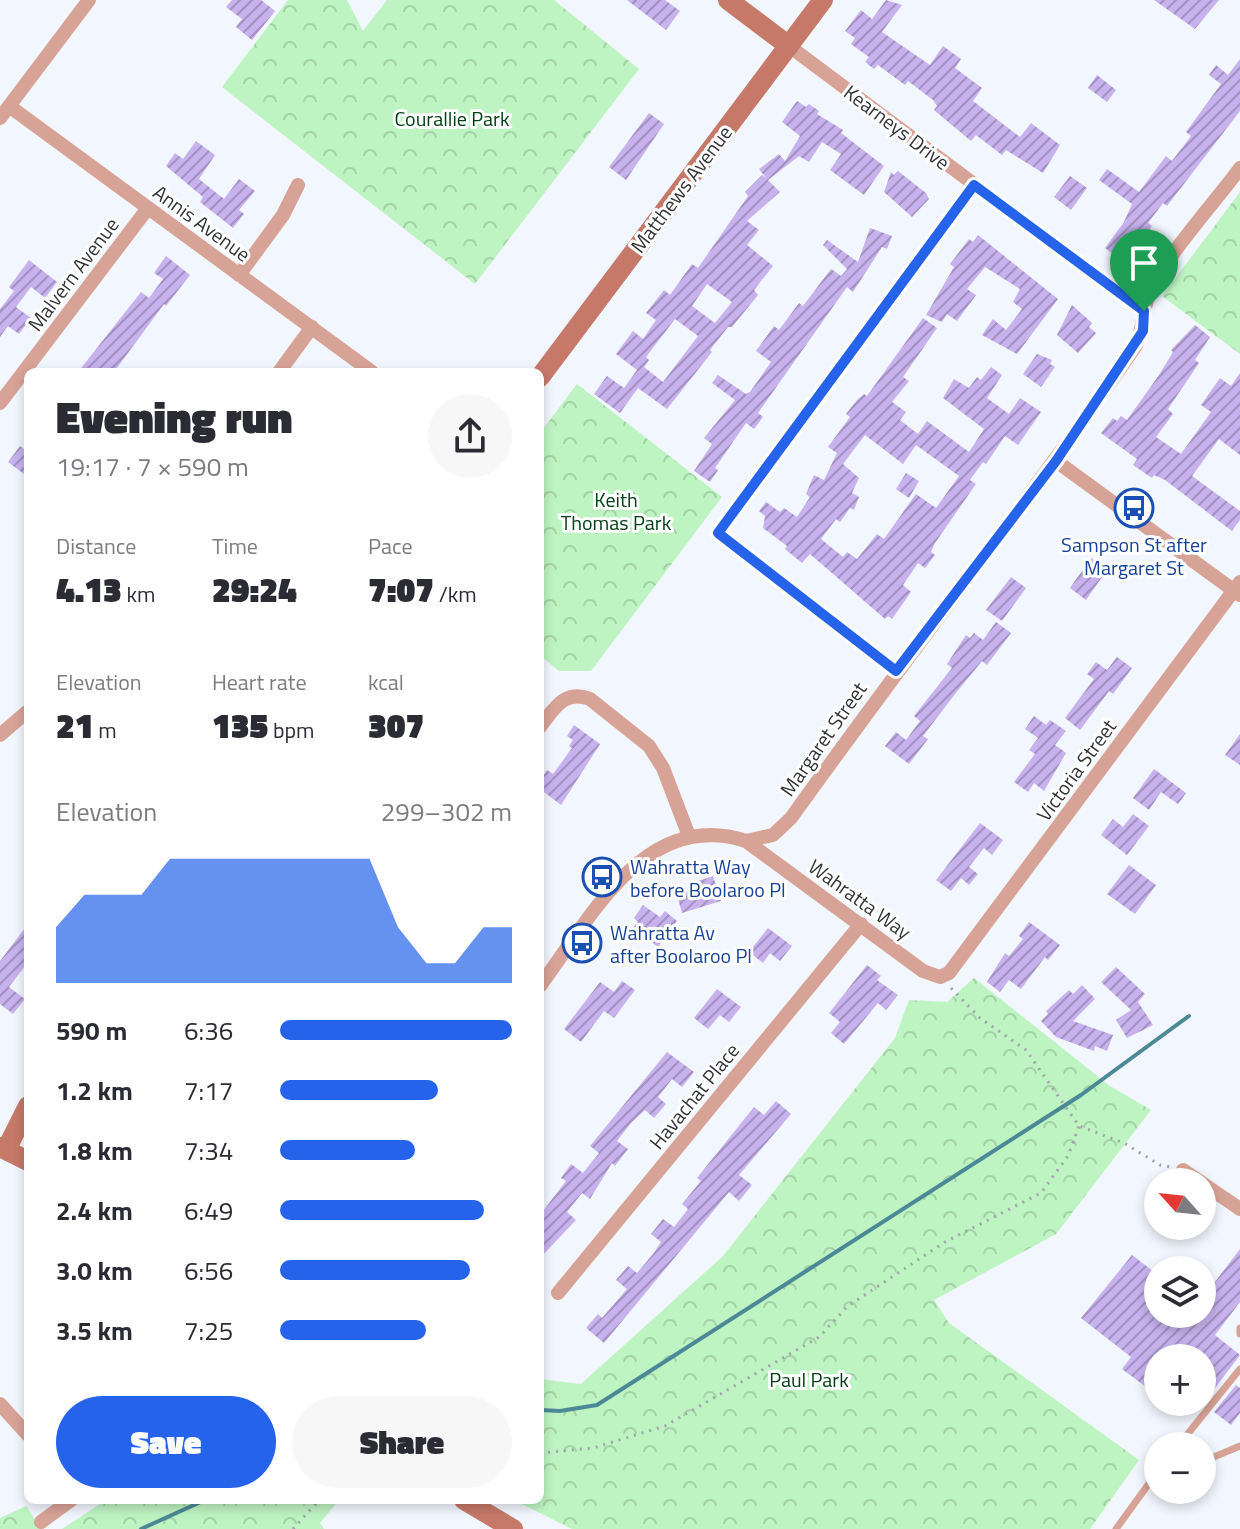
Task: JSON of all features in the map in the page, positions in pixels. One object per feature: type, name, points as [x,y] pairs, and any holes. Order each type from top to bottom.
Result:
[{"type":"street","points":[[4,112],[89,0]]},
{"type":"street","name":"Kearneys Drive","points":[[728,0],[1144,311]]},
{"type":"street","name":"Matthews Avenue","points":[[544,372],[823,0]]},
{"type":"street","name":"Annis Avenue","points":[[4,112],[148,208],[367,368]]},
{"type":"street","name":"Margaret Street","points":[[746,841],[773,835],[782,828],[896,671],[1056,461],[1135,347],[1143,331],[1144,311],[1157,279],[1240,168]]},
{"type":"street","points":[[239,275],[283,215],[298,185]]},
{"type":"street","points":[[896,671],[718,533],[974,185]]},
{"type":"street","name":"Malvern Avenue","points":[[27,368],[148,208]]},
{"type":"street","points":[[282,368],[312,327]]},
{"type":"street","name":"Malvern Avenue","points":[[0,403],[24,371]]},
{"type":"street","points":[[1056,461],[1238,589]]},
{"type":"street","name":"Victoria Street","points":[[940,977],[956,966],[1238,589]]},
{"type":"street","points":[[544,722],[563,699],[579,695],[590,699],[649,746],[663,768],[689,836]]},
{"type":"street","points":[[0,735],[24,714]]},
{"type":"street","name":"Wahratta Way","points":[[544,981],[634,864],[662,845],[689,836],[715,835],[746,841],[923,971],[940,977]]},
{"type":"street","name":"Havachat Place","points":[[558,1293],[861,924]]},
{"type":"street","points":[[24,1113],[3,1148],[24,1159]]},
{"type":"street","points":[[1216,1192],[1240,1209]]},
{"type":"street","points":[[0,1404],[24,1431]]},
{"type":"street","points":[[41,1522],[64,1504]]},
{"type":"street","points":[[471,1504],[513,1529]]},
{"type":"lane","points":[[1189,1432],[1240,1369]]},
{"type":"lane","points":[[1216,1456],[1240,1446]]},
{"type":"lane","points":[[1116,1529],[1144,1491]]},
{"type":"path","points":[[940,977],[980,1018],[1026,1050],[1079,1126],[1124,1143],[1160,1165],[1174,1168]]},
{"type":"path","points":[[544,1453],[593,1448],[665,1426],[819,1337],[848,1306],[945,1242],[1041,1193],[1068,1156],[1079,1126]]},
{"type":"path","points":[[293,1529],[315,1504]]},
{"type":"green space","name":"Courallie Park","points":[[288,0],[347,0],[363,31],[387,0],[554,0],[639,69],[475,284],[222,87]]},
{"type":"green space","points":[[1240,192],[1240,354],[1162,296]]},
{"type":"green space","name":"Keith Thomas Park","points":[[577,384],[722,497],[591,671],[559,671],[544,658],[544,428]]},
{"type":"green space","name":"Paul Park","points":[[974,978],[1110,1086],[1151,1110],[1056,1234],[934,1300],[949,1323],[1139,1460],[1090,1529],[572,1529],[522,1504],[544,1504],[544,1379],[581,1384],[723,1256],[895,1038],[909,1000],[947,1002]]},
{"type":"green space","points":[[100,1504],[336,1504],[320,1523],[324,1529],[62,1529]]},
{"type":"green space","points":[[26,1506],[41,1529],[0,1529],[0,1518]]},
{"type":"building","points":[[232,0],[261,0],[275,11],[252,40],[236,27],[242,19],[226,7]]},
{"type":"building","points":[[627,0],[665,0],[680,11],[666,30]]},
{"type":"building","points":[[886,0],[902,5],[882,32],[930,65],[943,46],[961,59],[955,68],[982,88],[973,101],[1020,137],[1031,123],[1060,145],[1043,173],[1006,150],[1002,155],[976,135],[971,141],[934,110],[937,106],[933,100],[908,81],[905,85],[878,65],[874,69],[865,62],[869,57],[851,44],[855,38],[845,31],[861,10],[872,19]]},
{"type":"building","points":[[1154,0],[1219,0],[1195,29]]},
{"type":"building","points":[[1240,59],[1240,111],[1167,206],[1163,203],[1148,223],[1152,226],[1130,255],[1127,253],[1121,260],[1105,248],[1124,222],[1132,204],[1099,180],[1107,169],[1139,192],[1166,156],[1172,161],[1191,136],[1186,132],[1221,84],[1209,75],[1216,65],[1228,75]]},
{"type":"building","points":[[1097,75],[1116,90],[1107,102],[1088,88]]},
{"type":"building","points":[[797,101],[806,107],[809,104],[819,111],[817,114],[843,130],[841,133],[884,166],[864,195],[830,170],[841,154],[822,142],[809,162],[799,156],[768,180],[780,192],[747,221],[759,230],[747,245],[773,266],[754,290],[758,295],[732,327],[728,327],[667,409],[638,388],[620,413],[594,394],[607,376],[624,388],[637,370],[616,354],[633,331],[643,339],[656,320],[646,313],[664,290],[670,295],[692,264],[698,268],[748,196],[745,192],[762,175],[766,178],[759,169],[779,154],[785,161],[800,136],[782,122]],"holes":[[[707,284],[732,302],[715,323],[692,306]],[[675,319],[698,336],[663,382],[644,367],[649,360],[646,357]]]},
{"type":"building","points":[[649,113],[664,124],[626,180],[609,167]]},
{"type":"building","points":[[196,141],[215,155],[199,179],[224,199],[239,179],[255,191],[239,210],[244,214],[233,228],[200,202],[203,197],[166,166],[175,153],[183,159]]},
{"type":"building","points":[[898,171],[926,193],[929,199],[912,217],[884,192],[891,172],[894,175]]},
{"type":"building","points":[[1070,176],[1087,188],[1071,210],[1054,197]]},
{"type":"building","points":[[870,228],[892,236],[887,249],[882,247],[853,292],[847,287],[758,413],[763,417],[754,429],[746,423],[715,468],[718,470],[710,482],[694,471],[712,444],[704,438],[735,400],[712,383],[718,375],[746,394],[750,392],[771,362],[756,351],[774,326],[779,330],[799,303],[803,306],[831,269],[841,276],[847,269],[823,245],[827,240],[858,262]]},
{"type":"building","points":[[978,235],[1058,299],[1017,354],[982,335],[993,319],[1006,330],[1022,309],[1013,302],[1020,289],[985,267],[967,289],[976,295],[957,321],[947,314],[942,322],[926,315],[954,267],[950,264],[969,239],[973,242]]},
{"type":"building","points":[[166,256],[190,275],[166,306],[164,304],[117,368],[81,368],[141,292],[149,298],[163,279],[154,273]]},
{"type":"building","points":[[29,260],[57,282],[45,298],[31,287],[16,307],[31,318],[19,334],[8,326],[0,337],[0,309],[14,291],[9,287]]},
{"type":"building","points":[[1072,305],[1092,323],[1089,327],[1096,333],[1078,353],[1057,335]]},
{"type":"building","points":[[923,318],[937,328],[903,377],[909,381],[892,402],[906,412],[900,420],[918,434],[927,421],[969,452],[984,429],[943,398],[954,379],[969,388],[977,377],[981,380],[991,367],[1002,375],[987,398],[1009,414],[1020,398],[1041,412],[1018,445],[1005,436],[986,464],[983,462],[970,480],[976,484],[935,543],[931,552],[935,555],[925,568],[918,563],[903,585],[911,592],[892,619],[888,616],[885,619],[810,554],[802,563],[785,549],[787,546],[763,528],[765,516],[759,511],[766,502],[780,512],[784,508],[797,517],[810,497],[806,494],[814,475],[824,480],[837,453],[828,447],[850,417],[846,414],[864,394],[867,396]],"holes":[[[865,435],[903,464],[916,445],[959,476],[936,508],[916,494],[884,539],[877,534],[857,559],[847,552],[843,557],[821,539],[836,519],[840,522],[850,508],[854,510],[859,497],[852,493],[859,478],[843,464]]]},
{"type":"building","points":[[1195,325],[1210,337],[1195,360],[1199,363],[1168,409],[1173,414],[1156,437],[1181,454],[1211,412],[1201,405],[1220,378],[1231,386],[1240,373],[1240,455],[1219,439],[1192,476],[1240,511],[1240,520],[1232,531],[1165,480],[1154,475],[1152,478],[1133,465],[1137,459],[1101,433],[1113,418],[1117,421],[1121,416],[1127,420],[1159,375],[1173,352],[1171,350]]},
{"type":"building","points":[[1037,354],[1052,360],[1050,364],[1055,367],[1041,387],[1023,374]]},
{"type":"building","points":[[20,446],[24,449],[24,474],[8,462]]},
{"type":"building","points":[[906,473],[919,481],[909,498],[896,489]]},
{"type":"building","points":[[1091,558],[1107,570],[1086,600],[1070,588]]},
{"type":"building","points":[[1011,577],[1026,588],[1002,621],[986,610]]},
{"type":"building","points":[[996,622],[1011,633],[987,665],[982,661],[955,694],[923,736],[928,739],[909,764],[885,746],[896,732],[906,740],[920,721],[914,716],[952,668],[947,664],[966,635],[970,638],[974,633],[983,640]]},
{"type":"building","points":[[1117,657],[1132,668],[1113,694],[1109,691],[1080,730],[1065,718],[1094,679],[1087,674],[1096,662],[1107,670]]},
{"type":"building","points":[[1034,716],[1046,725],[1050,720],[1066,731],[1055,745],[1066,753],[1044,791],[1034,783],[1028,792],[1014,782],[1035,754],[1029,750],[1038,738],[1025,729]]},
{"type":"building","points":[[574,725],[600,744],[561,805],[544,792],[544,774],[547,770],[553,774],[572,748],[569,746],[573,740],[567,736]]},
{"type":"building","points":[[1240,734],[1240,765],[1225,755]]},
{"type":"building","points":[[1154,769],[1186,793],[1178,804],[1161,792],[1149,810],[1133,798]]},
{"type":"building","points":[[1133,814],[1149,826],[1127,855],[1101,835],[1113,819],[1123,827]]},
{"type":"building","points":[[980,823],[1003,840],[992,855],[984,848],[969,867],[978,874],[969,885],[961,878],[951,891],[936,880]]},
{"type":"building","points":[[1129,865],[1156,885],[1135,914],[1107,894]]},
{"type":"building","points":[[713,876],[721,901],[682,913],[677,895],[697,888],[695,882]]},
{"type":"building","points":[[643,905],[660,917],[665,911],[677,921],[658,947],[633,928],[638,922],[634,918]]},
{"type":"building","points":[[1029,922],[1060,945],[1048,960],[1045,957],[1021,989],[1009,980],[1000,992],[987,982],[1005,953],[1009,956],[1023,939],[1019,936]]},
{"type":"building","points":[[768,928],[792,946],[780,961],[770,953],[763,963],[749,952]]},
{"type":"building","points":[[24,929],[24,967],[9,987],[24,1000],[13,1014],[0,1004],[0,961]]},
{"type":"building","points":[[867,965],[881,976],[877,980],[898,995],[886,1010],[878,1003],[844,1044],[831,1033],[840,1022],[829,1013]]},
{"type":"building","points":[[1116,967],[1145,994],[1138,1002],[1153,1025],[1127,1038],[1116,1020],[1131,1010],[1101,982]]},
{"type":"building","points":[[622,981],[635,990],[614,1018],[604,1011],[581,1042],[564,1029],[600,982],[614,992]]},
{"type":"building","points":[[1082,985],[1095,999],[1073,1021],[1113,1035],[1107,1051],[1095,1046],[1094,1051],[1056,1037],[1041,1021],[1048,1014],[1046,1011],[1069,990],[1073,994]]},
{"type":"building","points":[[717,989],[741,1007],[729,1022],[720,1015],[708,1029],[694,1018]]},
{"type":"building","points":[[667,1052],[694,1072],[682,1087],[672,1079],[658,1097],[666,1104],[654,1118],[645,1110],[631,1123],[617,1141],[628,1149],[615,1166],[612,1163],[590,1199],[582,1193],[567,1212],[576,1220],[544,1254],[544,1210],[566,1181],[561,1178],[571,1164],[583,1173],[599,1153],[590,1146]]},
{"type":"building","points":[[776,1101],[791,1114],[739,1175],[752,1185],[739,1201],[729,1192],[604,1343],[586,1328],[598,1314],[602,1318],[627,1289],[616,1280],[628,1266],[637,1273],[653,1254],[661,1242],[651,1234],[663,1219],[674,1227],[688,1209],[682,1204],[701,1181],[697,1178],[754,1107],[764,1115]]},
{"type":"building","points":[[1240,1249],[1240,1302],[1215,1335],[1240,1355],[1216,1387],[1216,1344],[1144,1344],[1144,1386],[1122,1369],[1131,1357],[1081,1318],[1132,1255],[1144,1264],[1144,1328],[1216,1328],[1216,1281]]},
{"type":"building","points":[[1236,1385],[1240,1388],[1240,1413],[1231,1425],[1216,1414]]},
{"type":"waterway","points":[[544,1410],[597,1405],[1081,1095],[1189,1016]]},
{"type":"waterway","points":[[141,1529],[196,1504]]},
{"type":"place","name":"Sampson St after Margaret St","points":[[1134,508]]},
{"type":"place","name":"Wahratta Way before Boolaroo Pl","points":[[602,877]]},
{"type":"place","name":"Wahratta Av after Boolaroo Pl","points":[[582,943]]},
{"type":"route","points":[[974,185],[1144,311],[1143,331],[1135,347],[1056,461],[896,671],[718,533],[974,185]]}]
